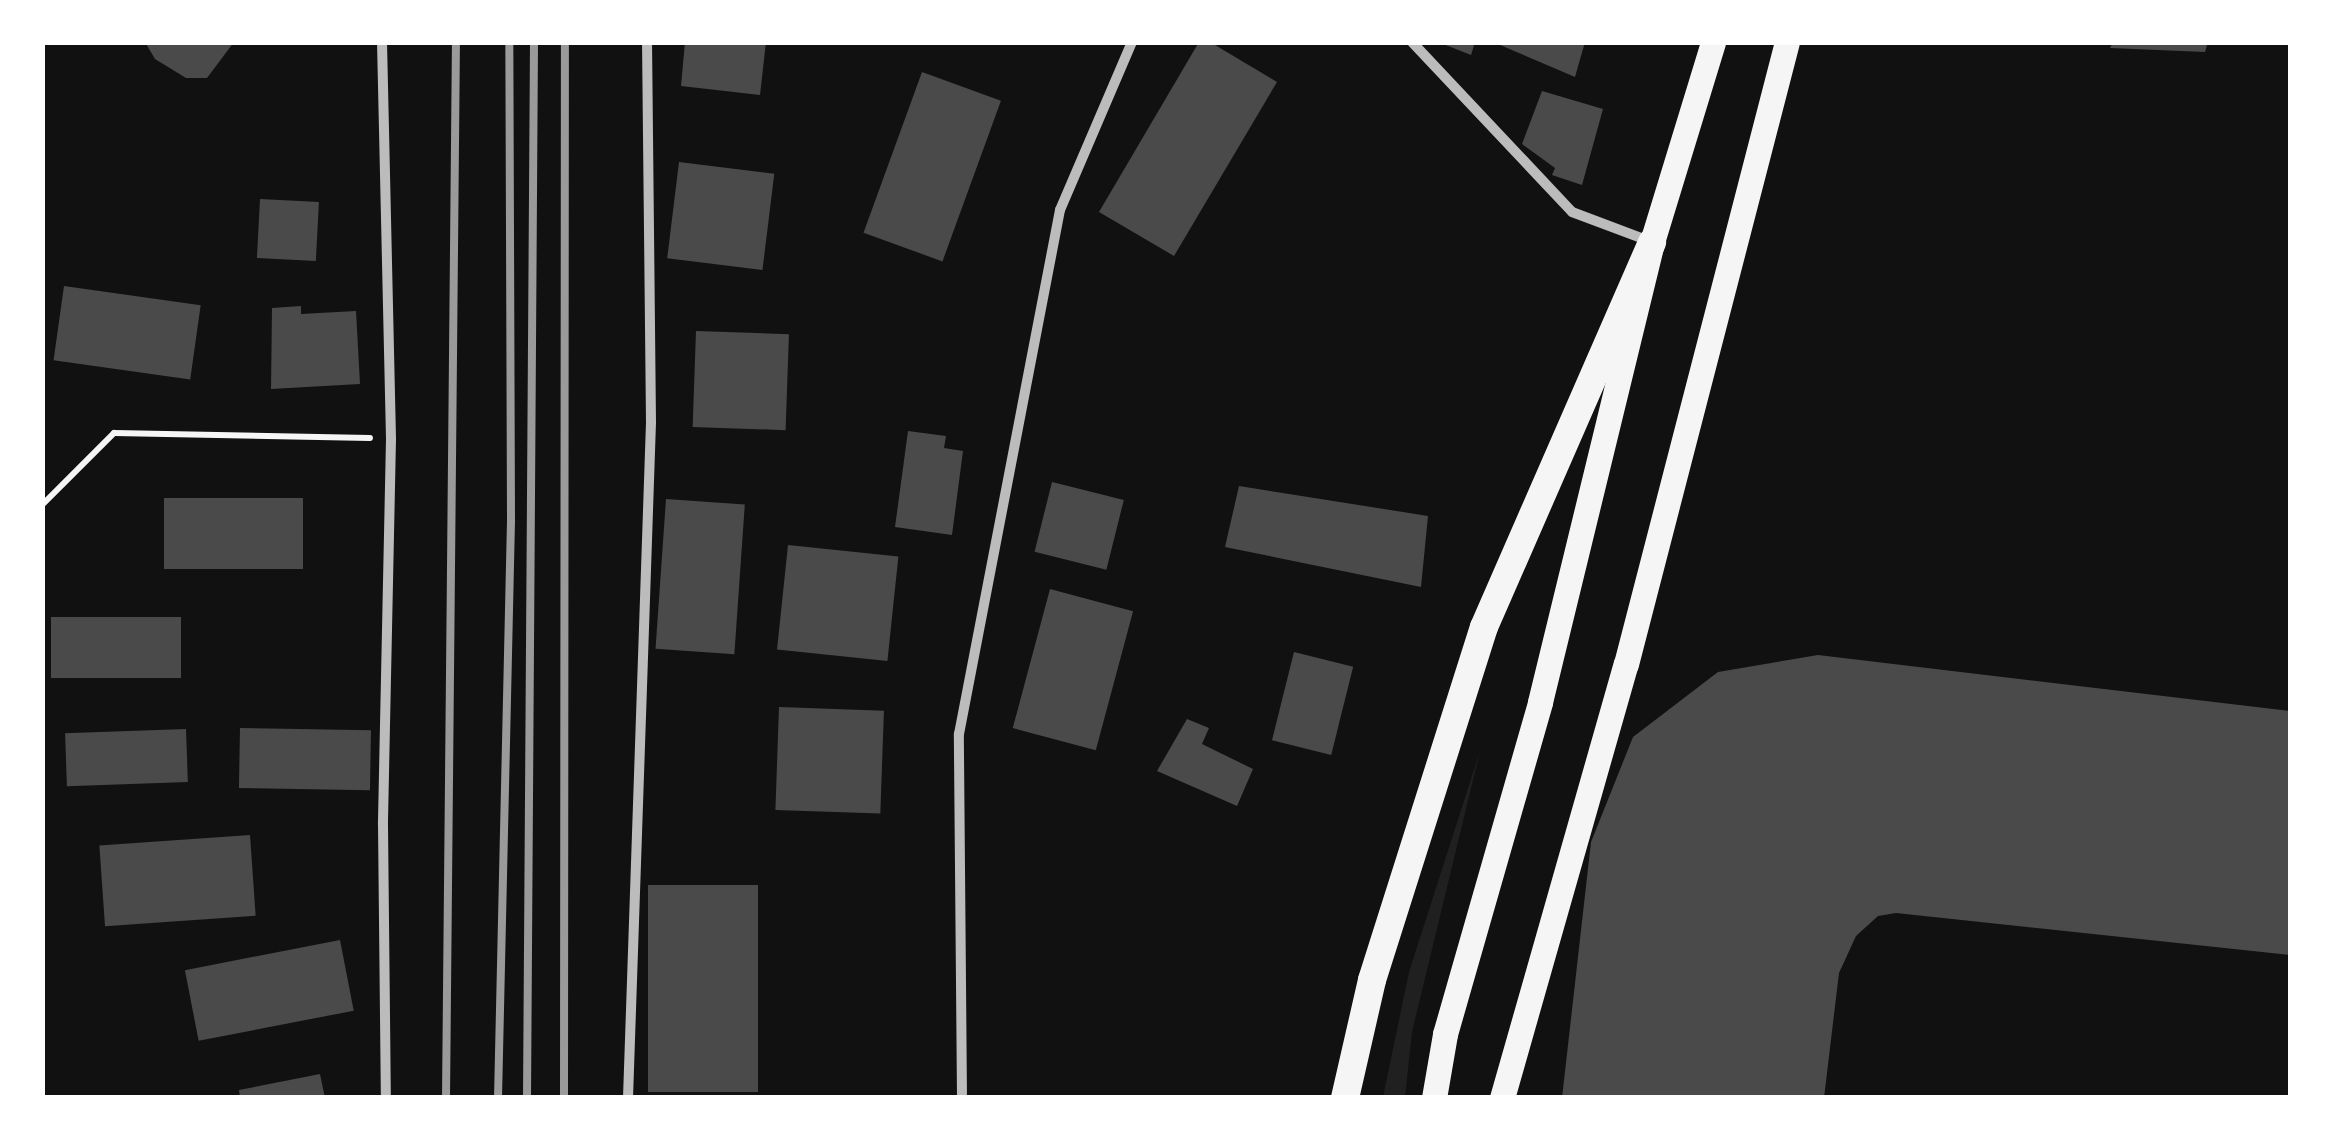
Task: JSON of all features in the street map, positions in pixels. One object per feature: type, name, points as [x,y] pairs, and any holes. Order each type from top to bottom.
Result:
[{"type":"highway","points":[[1345,1098],[1372,980],[1484,628],[1652,242]]},
{"type":"main road","points":[[1434,1098],[1446,1034],[1540,702],[1652,242],[1714,42]]},
{"type":"main road","points":[[1502,1098],[1626,664],[1787,42]]},
{"type":"street","points":[[382,42],[391,439],[383,826],[386,1098]]},
{"type":"street","points":[[628,1098],[651,422],[647,42]]},
{"type":"street","points":[[962,1098],[959,734],[1060,210],[1132,42]]},
{"type":"street","points":[[1412,42],[1572,212],[1652,242]]},
{"type":"path","points":[[42,505],[114,433],[391,439]]},
{"type":"shaded area","points":[[1480,751],[1412,1032],[1405,1097],[1383,1097],[1409,972]]},
{"type":"building","points":[[145,42],[234,42],[207,78],[186,78],[155,59]]},
{"type":"building","points":[[685,42],[766,42],[760,95],[681,86]]},
{"type":"building","points":[[1199,42],[1210,42],[1277,82],[1174,256],[1099,212]]},
{"type":"building","points":[[1438,42],[1475,42],[1471,55]]},
{"type":"building","points":[[1493,42],[1585,42],[1575,77]]},
{"type":"building","points":[[2113,42],[2208,42],[2205,52],[2110,48]]},
{"type":"building","points":[[922,72],[1001,101],[942,261],[864,233]]},
{"type":"building","points":[[1542,91],[1603,109],[1582,185],[1552,175],[1555,168],[1522,144]]},
{"type":"building","points":[[679,162],[774,174],[762,270],[667,258]]},
{"type":"building","points":[[260,199],[319,202],[316,261],[257,258]]},
{"type":"building","points":[[64,286],[201,305],[190,379],[54,360]]},
{"type":"building","points":[[301,306],[301,314],[356,311],[360,384],[271,389],[272,308]]},
{"type":"building","points":[[696,331],[789,334],[786,430],[693,427]]},
{"type":"building","points":[[908,431],[946,436],[944,448],[963,451],[952,535],[895,527]]},
{"type":"building","points":[[1052,482],[1124,500],[1106,570],[1035,552]]},
{"type":"building","points":[[1239,486],[1428,516],[1421,587],[1225,547]]},
{"type":"building","points":[[164,498],[303,498],[303,569],[164,569]]},
{"type":"building","points":[[666,499],[745,505],[734,654],[656,649]]},
{"type":"building","points":[[788,545],[898,557],[887,661],[777,649]]},
{"type":"building","points":[[1050,589],[1133,611],[1096,750],[1013,728]]},
{"type":"building","points":[[51,617],[181,617],[181,678],[51,678]]},
{"type":"building","points":[[1294,652],[1353,667],[1331,755],[1272,740]]},
{"type":"building","points":[[1818,655],[2290,711],[2290,955],[1896,913],[1878,916],[1856,936],[1839,973],[1824,1098],[1562,1098],[1591,842],[1633,737],[1718,672]]},
{"type":"building","points":[[779,707],[884,711],[880,814],[775,810]]},
{"type":"building","points":[[1187,719],[1209,728],[1202,744],[1253,769],[1237,806],[1157,771]]},
{"type":"building","points":[[240,728],[371,730],[370,790],[239,788]]},
{"type":"building","points":[[186,729],[188,782],[67,786],[65,733]]},
{"type":"building","points":[[250,835],[256,916],[105,926],[99,846]]},
{"type":"building","points":[[648,885],[758,885],[758,1092],[648,1092]]},
{"type":"building","points":[[340,940],[354,1011],[199,1041],[185,970]]},
{"type":"building","points":[[320,1074],[325,1098],[240,1098],[239,1090]]},
{"type":"railway","points":[[446,1098],[456,42]]},
{"type":"railway","points":[[498,1098],[511,521],[509,42]]},
{"type":"railway","points":[[527,1098],[534,42]]},
{"type":"railway","points":[[564,1098],[565,42]]}]
